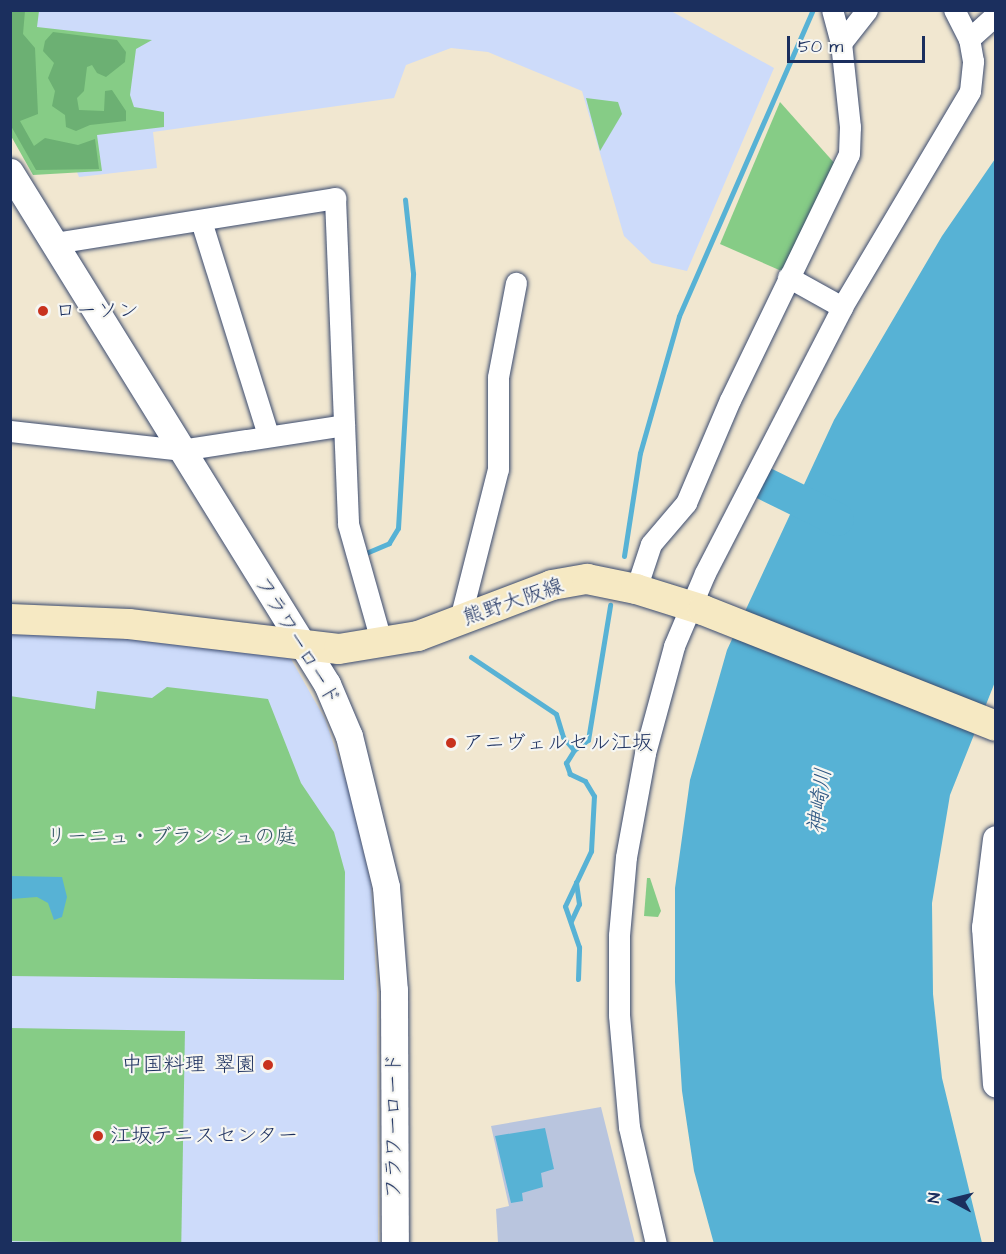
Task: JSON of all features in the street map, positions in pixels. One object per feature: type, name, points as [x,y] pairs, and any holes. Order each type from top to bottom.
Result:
[{"type":"main road","name":"熊野大阪線","points":[[10,619],[129,624],[300,642],[339,649],[382,644],[418,636],[552,585],[587,579],[636,589],[696,608],[996,726]]},
{"type":"street","points":[[636,589],[651,544],[686,503],[788,277],[849,154],[850,127],[841,43],[832,10]]},
{"type":"street","points":[[841,43],[867,10]]},
{"type":"street","points":[[656,1244],[629,1127],[619,1015],[619,935],[626,857],[645,753],[674,646],[696,608],[842,307],[970,91],[974,35],[954,10]]},
{"type":"street","points":[[974,35],[996,15]]},
{"type":"street","name":"フラワーロード","points":[[10,172],[327,684],[349,736],[386,886],[394,990],[395,1244]]},
{"type":"street","points":[[56,243],[335,198],[348,524],[382,644]]},
{"type":"street","points":[[201,221],[268,435]]},
{"type":"street","points":[[788,277],[842,307]]},
{"type":"street","points":[[460,620],[498,469],[498,377],[516,283]]},
{"type":"street","points":[[10,431],[181,450],[344,425]]},
{"type":"street","points":[[996,839],[985,927],[996,1084]]},
{"type":"shaded area","points":[[10,11],[671,11],[774,68],[687,271],[652,263],[624,236],[582,91],[488,52],[451,48],[406,65],[394,98],[153,132],[157,168],[79,177]]},
{"type":"shaded area","points":[[10,628],[287,652],[325,719],[348,787],[371,884],[377,993],[378,1243],[11,1243]]},
{"type":"shaded area","points":[[601,1107],[635,1243],[498,1243],[496,1209],[509,1206],[491,1126]]},
{"type":"green space","points":[[10,11],[39,11],[37,27],[152,40],[136,49],[130,95],[134,107],[164,112],[164,127],[97,135],[102,171],[33,175],[11,136]]},
{"type":"green space","points":[[12,11],[25,11],[23,34],[35,48],[38,114],[20,121],[34,146],[45,138],[78,145],[95,139],[99,169],[36,170],[11,126]]},
{"type":"green space","points":[[53,32],[117,40],[126,52],[125,62],[106,77],[97,73],[92,65],[87,67],[84,91],[77,98],[79,110],[104,111],[105,91],[112,90],[126,111],[126,121],[90,125],[76,131],[66,127],[65,115],[52,106],[55,91],[48,78],[54,63],[43,51],[45,41]]},
{"type":"green space","points":[[586,98],[618,102],[622,114],[600,151]]},
{"type":"green space","points":[[780,102],[837,166],[786,273],[720,244]]},
{"type":"green space","name":"リーニュ・ブランシュの庭","points":[[167,687],[268,699],[301,783],[334,832],[345,872],[344,980],[11,976],[10,696],[95,709],[97,691],[152,698]]},
{"type":"green space","points":[[647,878],[650,878],[661,911],[658,917],[644,916]]},
{"type":"green space","name":"江坂テニスセンター","points":[[11,1028],[185,1031],[181,1244],[10,1241]]},
{"type":"water","name":"神崎川","points":[[995,159],[995,682],[950,795],[932,903],[933,994],[942,1078],[982,1243],[714,1244],[694,1171],[682,1091],[675,982],[675,888],[690,780],[727,650],[834,420],[942,236]]},
{"type":"water","points":[[11,876],[62,877],[67,897],[62,917],[54,920],[48,903],[37,897],[11,899]]},
{"type":"water","points":[[545,1128],[554,1169],[541,1173],[543,1187],[522,1193],[523,1201],[511,1203],[495,1136]]},
{"type":"waterway","points":[[624,556],[640,453],[679,316],[813,10]]},
{"type":"waterway","points":[[366,553],[389,543],[398,528],[413,273],[405,199]]},
{"type":"waterway","points":[[766,484],[837,519]]},
{"type":"waterway","points":[[578,979],[579,947],[565,906],[591,851],[594,796],[585,781],[570,774],[566,763],[574,750],[588,740],[610,605]]},
{"type":"waterway","points":[[471,657],[556,714],[563,737],[574,750]]},
{"type":"waterway","points":[[571,921],[579,904],[576,882]]},
{"type":"place","name":"ローソン","points":[[43,311]]},
{"type":"place","name":"アニヴェルセル江坂","points":[[451,743]]},
{"type":"place","name":"中国料理 翠園","points":[[268,1065]]},
{"type":"place","name":"江坂テニスセンター","points":[[98,1136]]}]
